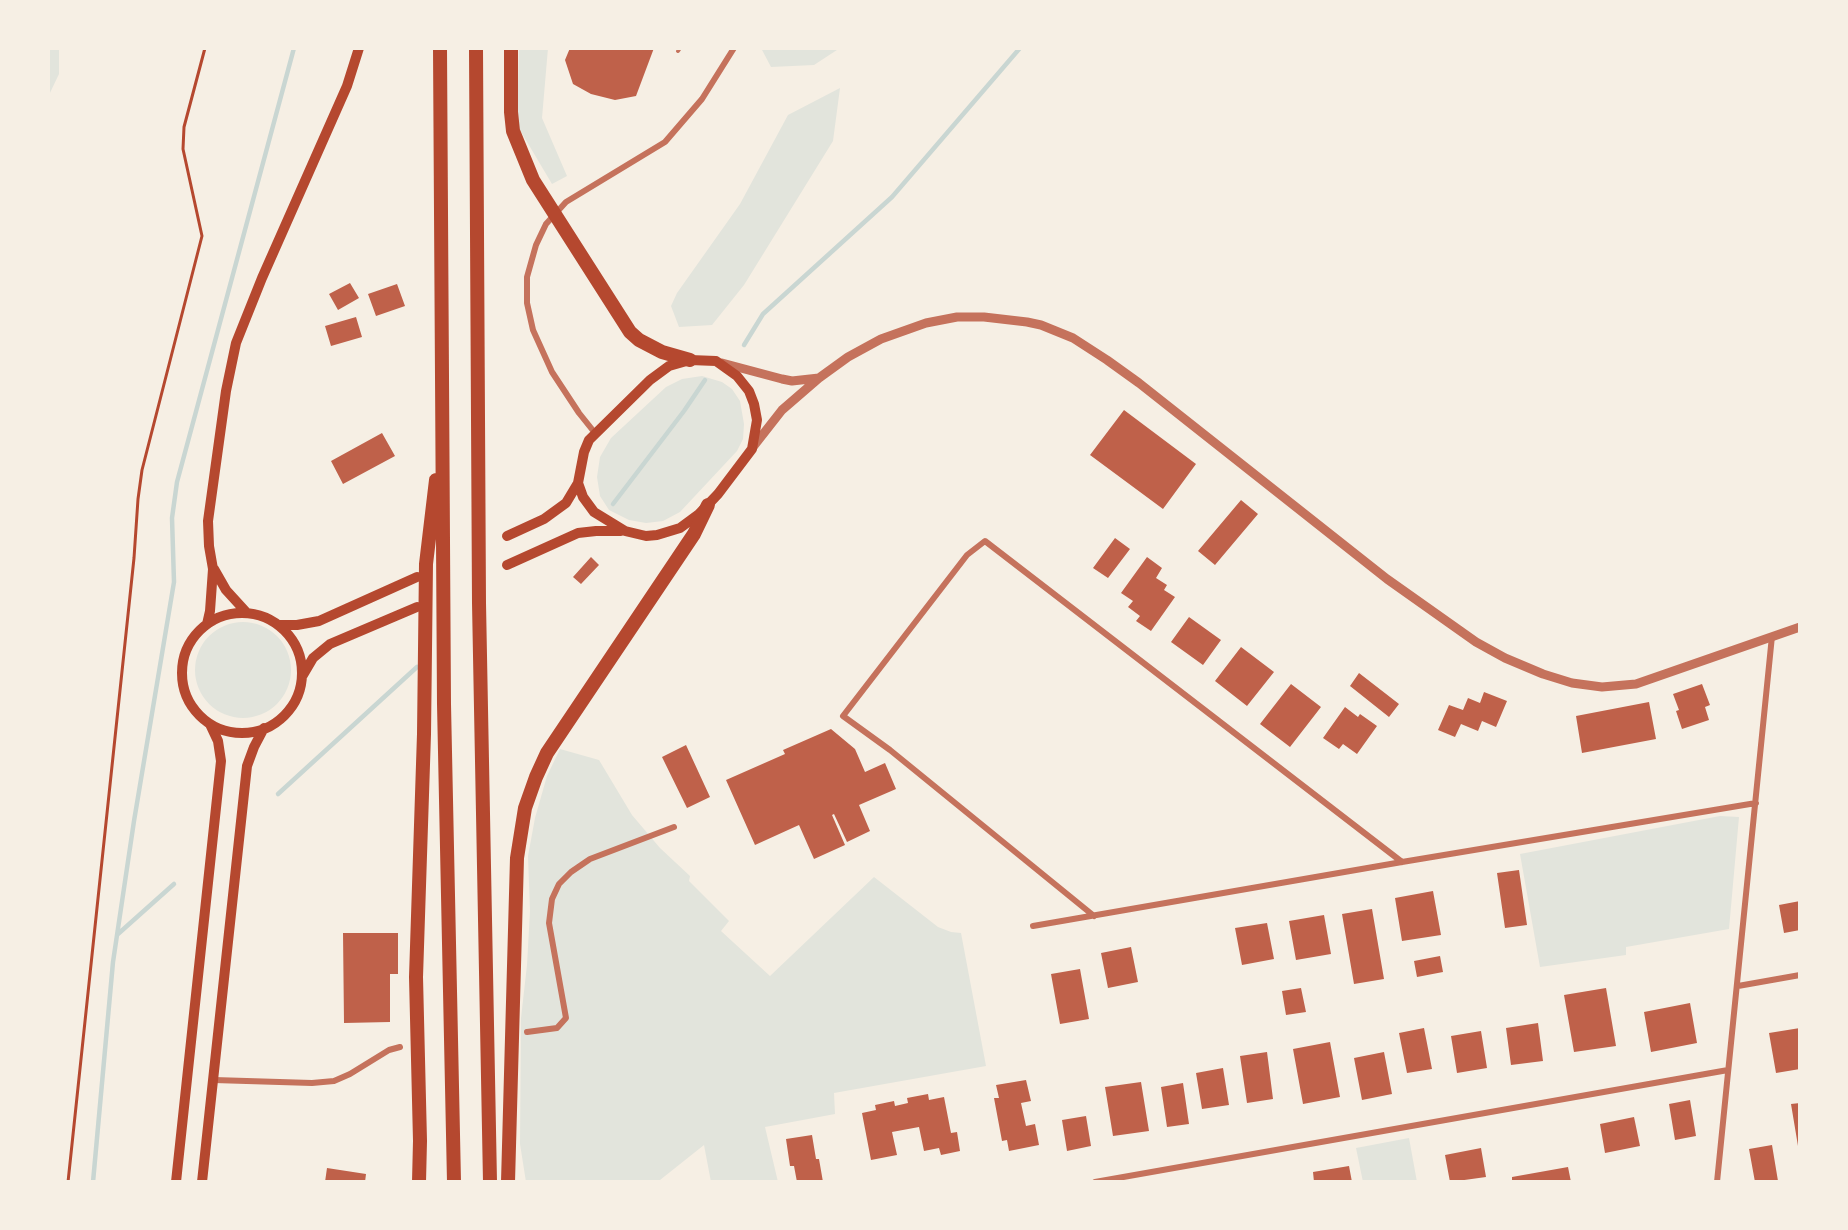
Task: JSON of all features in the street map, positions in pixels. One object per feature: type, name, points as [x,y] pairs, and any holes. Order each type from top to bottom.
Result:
[{"type":"highway","points":[[440,48],[444,704],[454,1182]]},
{"type":"highway","points":[[476,48],[474,114],[481,697],[490,1182]]},
{"type":"highway","points":[[512,48],[513,131],[533,180],[630,332],[639,340],[662,352],[690,360]]},
{"type":"highway","points":[[419,1182],[417,926],[424,734],[426,564],[442,433]]},
{"type":"highway","points":[[508,1182],[518,848],[522,819],[541,766],[559,734],[694,534],[708,505]]},
{"type":"main road","points":[[207,624],[212,596],[213,569],[208,521],[226,391],[236,343],[262,278],[347,86],[359,48]]},
{"type":"main road","points":[[507,536],[556,511],[571,496],[578,483],[584,452],[595,433],[669,366],[690,360],[716,361],[737,376],[750,391],[757,420],[752,449],[708,505],[690,522],[667,533],[646,536],[625,531],[578,533],[507,565]]},
{"type":"main road","points":[[578,483],[583,497],[594,512],[625,531]]},
{"type":"main road","points":[[213,569],[226,590],[247,613]]},
{"type":"main road","points":[[278,625],[297,625],[319,621],[417,577]]},
{"type":"main road","points":[[302,678],[302,668],[296,649],[286,632],[263,616],[247,613],[219,618],[199,631],[183,658],[181,679],[183,690],[192,709],[210,724],[236,732],[264,728],[283,717],[290,709],[296,699],[302,678],[313,658],[330,644],[417,607]]},
{"type":"main road","points":[[176,1182],[221,761],[221,750],[210,724]]},
{"type":"main road","points":[[202,1182],[247,766],[264,728]]},
{"type":"street","points":[[595,433],[552,372],[542,352],[530,317],[527,277],[532,256],[541,234],[553,215],[573,197],[665,142],[702,99],[734,48]]},
{"type":"street","points":[[752,449],[782,410],[848,357],[872,344],[926,322],[984,316],[1041,326],[1073,338],[1124,372],[1387,579],[1464,634],[1520,665],[1572,683],[1602,687],[1622,686],[1649,681],[1800,627]]},
{"type":"street","points":[[716,361],[782,380],[819,378]]},
{"type":"street","points":[[1094,916],[890,750],[843,716],[966,555],[985,542],[1402,862]]},
{"type":"street","points":[[1717,1182],[1772,636]]},
{"type":"street","points":[[1033,926],[1756,803]]},
{"type":"street","points":[[527,1032],[557,1028],[566,1018],[549,923],[550,908],[559,884],[571,872],[590,859],[674,827]]},
{"type":"street","points":[[1738,986],[1800,975]]},
{"type":"street","points":[[214,1080],[312,1083],[334,1081],[389,1050],[400,1047]]},
{"type":"street","points":[[1095,1182],[1728,1070]]},
{"type":"path","points":[[68,1182],[142,470],[202,236],[183,148],[184,127],[205,48]]},
{"type":"shaded area","points":[[48,48],[59,48],[59,74],[48,97]]},
{"type":"shaded area","points":[[519,48],[548,48],[542,118],[567,176],[552,184],[517,125]]},
{"type":"shaded area","points":[[761,48],[840,48],[814,65],[771,67]]},
{"type":"shaded area","points":[[840,88],[833,141],[744,285],[712,325],[679,327],[671,306],[677,293],[740,204],[788,115]]},
{"type":"shaded area","points":[[702,376],[722,382],[732,389],[740,401],[744,424],[743,439],[737,451],[680,512],[663,521],[646,523],[629,520],[609,510],[600,496],[597,477],[600,457],[611,438],[666,387],[682,379]]},
{"type":"shaded area","points":[[243,622],[261,626],[277,636],[287,652],[291,670],[287,688],[277,704],[261,714],[243,718],[225,714],[209,704],[199,688],[195,670],[199,652],[209,636],[225,626]]},
{"type":"shaded area","points":[[560,749],[599,760],[632,815],[660,848],[690,876],[689,881],[729,921],[721,931],[770,976],[874,877],[938,927],[961,933],[986,1066],[834,1093],[835,1114],[765,1127],[778,1182],[711,1182],[704,1145],[660,1180],[647,1182],[526,1182],[520,1144],[521,1018],[530,911],[528,856],[535,818],[547,776]]},
{"type":"shaded area","points":[[1720,816],[1739,817],[1729,929],[1626,947],[1626,955],[1540,967],[1520,854]]},
{"type":"shaded area","points":[[1409,1138],[1417,1182],[1363,1182],[1356,1148]]},
{"type":"building","points":[[570,48],[654,48],[636,96],[615,100],[591,94],[573,84],[565,60]]},
{"type":"building","points":[[350,283],[359,298],[338,310],[329,294]]},
{"type":"building","points":[[397,284],[405,306],[376,316],[368,294]]},
{"type":"building","points":[[356,317],[362,337],[331,346],[325,326]]},
{"type":"building","points":[[1124,410],[1196,464],[1163,509],[1090,455]]},
{"type":"building","points":[[382,433],[395,456],[343,484],[331,461]]},
{"type":"building","points":[[1241,500],[1258,514],[1215,565],[1198,551]]},
{"type":"building","points":[[1115,538],[1130,549],[1108,578],[1093,568]]},
{"type":"building","points":[[591,557],[599,565],[581,584],[573,577]]},
{"type":"building","points":[[1147,557],[1162,568],[1156,578],[1167,585],[1164,590],[1175,597],[1151,631],[1136,621],[1140,616],[1128,607],[1133,601],[1121,593]]},
{"type":"building","points":[[1189,617],[1221,640],[1203,665],[1171,642]]},
{"type":"building","points":[[1241,647],[1274,672],[1247,706],[1215,681]]},
{"type":"building","points":[[1359,673],[1399,704],[1389,717],[1350,686]]},
{"type":"building","points":[[1291,684],[1321,707],[1290,747],[1260,724]]},
{"type":"building","points":[[1702,684],[1710,705],[1705,707],[1709,720],[1682,729],[1676,711],[1679,710],[1673,694]]},
{"type":"building","points":[[1484,692],[1507,701],[1496,727],[1482,721],[1478,731],[1461,724],[1455,737],[1438,730],[1449,705],[1463,710],[1468,698],[1480,703]]},
{"type":"building","points":[[1649,702],[1656,739],[1582,753],[1576,716]]},
{"type":"building","points":[[1345,707],[1358,717],[1360,714],[1377,726],[1357,754],[1343,744],[1339,749],[1323,738]]},
{"type":"building","points":[[831,729],[855,749],[865,772],[885,763],[896,789],[859,805],[870,831],[847,842],[834,814],[832,815],[845,845],[814,859],[799,825],[755,845],[726,780],[785,754],[783,750]]},
{"type":"building","points":[[686,745],[710,797],[687,808],[662,757]]},
{"type":"building","points":[[1519,870],[1527,925],[1505,928],[1497,873]]},
{"type":"building","points":[[1433,891],[1441,935],[1402,941],[1395,898]]},
{"type":"building","points":[[1800,901],[1800,930],[1784,933],[1779,905]]},
{"type":"building","points":[[1372,909],[1384,979],[1354,984],[1342,914]]},
{"type":"building","points":[[1324,915],[1331,954],[1296,960],[1289,921]]},
{"type":"building","points":[[1267,923],[1274,959],[1242,965],[1235,928]]},
{"type":"building","points":[[343,933],[398,933],[398,974],[390,974],[390,1022],[344,1023]]},
{"type":"building","points":[[1131,947],[1138,982],[1108,988],[1101,953]]},
{"type":"building","points":[[1440,956],[1443,972],[1417,977],[1414,961]]},
{"type":"building","points":[[1080,969],[1089,1019],[1060,1024],[1051,974]]},
{"type":"building","points":[[1301,988],[1306,1012],[1286,1015],[1282,991]]},
{"type":"building","points":[[1606,988],[1616,1046],[1574,1052],[1564,995]]},
{"type":"building","points":[[1690,1003],[1697,1043],[1651,1052],[1644,1012]]},
{"type":"building","points":[[1538,1023],[1543,1061],[1511,1065],[1506,1028]]},
{"type":"building","points":[[1424,1028],[1432,1069],[1407,1073],[1399,1033]]},
{"type":"building","points":[[1800,1028],[1800,1069],[1776,1073],[1769,1033]]},
{"type":"building","points":[[1481,1031],[1487,1068],[1457,1073],[1451,1036]]},
{"type":"building","points":[[1330,1042],[1340,1097],[1303,1104],[1293,1049]]},
{"type":"building","points":[[1267,1052],[1273,1099],[1247,1103],[1240,1056]]},
{"type":"building","points":[[1384,1052],[1392,1094],[1362,1100],[1354,1058]]},
{"type":"building","points":[[1223,1068],[1229,1105],[1202,1109],[1196,1073]]},
{"type":"building","points":[[1026,1080],[1031,1101],[1021,1103],[1026,1126],[1035,1124],[1039,1145],[1009,1151],[1007,1140],[1002,1141],[994,1098],[999,1098],[996,1085]]},
{"type":"building","points":[[1141,1082],[1149,1131],[1113,1136],[1105,1087]]},
{"type":"building","points":[[1183,1083],[1189,1124],[1167,1127],[1161,1087]]},
{"type":"building","points":[[928,1094],[929,1100],[944,1097],[951,1133],[957,1132],[960,1151],[941,1155],[939,1148],[924,1151],[919,1127],[892,1132],[897,1155],[871,1160],[862,1113],[876,1110],[875,1105],[894,1101],[895,1106],[908,1103],[907,1098]]},
{"type":"building","points":[[1690,1100],[1696,1136],[1675,1140],[1669,1104]]},
{"type":"building","points":[[1800,1103],[1800,1146],[1798,1146],[1791,1104]]},
{"type":"building","points":[[1086,1116],[1091,1146],[1067,1151],[1062,1120]]},
{"type":"building","points":[[1634,1117],[1640,1146],[1605,1153],[1600,1124]]},
{"type":"building","points":[[812,1135],[823,1182],[797,1182],[794,1166],[790,1166],[786,1139]]},
{"type":"building","points":[[1772,1145],[1778,1181],[1755,1182],[1749,1149]]},
{"type":"building","points":[[1481,1148],[1486,1177],[1450,1182],[1445,1155]]},
{"type":"building","points":[[1349,1166],[1352,1182],[1314,1182],[1313,1172]]},
{"type":"building","points":[[1568,1167],[1571,1182],[1512,1182],[1512,1177]]},
{"type":"building","points":[[327,1168],[366,1174],[365,1182],[325,1182]]},
{"type":"waterway","points":[[93,1182],[113,962],[174,582],[172,518],[177,482],[294,48]]},
{"type":"waterway","points":[[744,345],[763,314],[892,197],[1020,48]]},
{"type":"waterway","points":[[613,504],[705,380]]},
{"type":"waterway","points":[[278,794],[417,667]]},
{"type":"waterway","points":[[118,934],[174,884]]}]
